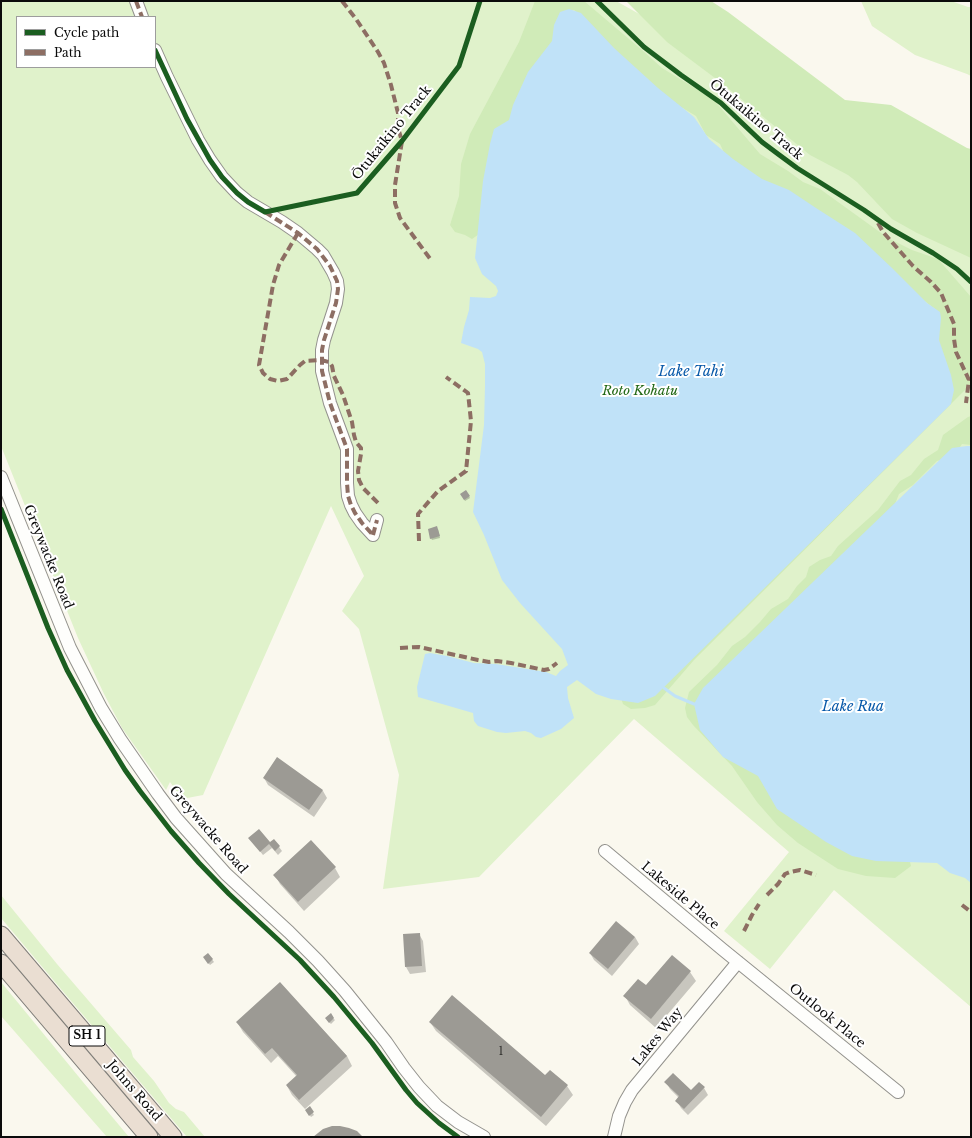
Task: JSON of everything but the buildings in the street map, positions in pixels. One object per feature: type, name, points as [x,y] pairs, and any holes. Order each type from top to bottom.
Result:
[{"type":"highway","name":"Johns Road","points":[[1,935],[173,1137]]},
{"type":"highway","name":"Johns Road","points":[[1,963],[149,1137]]},
{"type":"highway","name":"SH 1","points":[[106,1086],[145,1137]]},
{"type":"street","points":[[136,1],[142,16]]},
{"type":"street","points":[[156,52],[187,119],[210,160],[222,177],[248,202],[298,233],[318,249],[330,266],[337,281],[338,289],[336,303],[322,350],[322,371],[330,403],[347,449],[348,489],[351,504],[362,523],[373,535],[377,520]]},
{"type":"street","name":"Greywacke Road","points":[[1,477],[56,614],[80,669],[120,739],[158,794],[185,829],[226,874],[289,932],[345,991],[382,1037],[419,1087],[437,1106],[458,1122],[484,1137]]},
{"type":"street","name":"Lakeside Place","points":[[605,851],[738,962]]},
{"type":"street","name":"Outlook Place","points":[[738,962],[898,1092]]},
{"type":"street","name":"Lakes Way","points":[[614,1137],[619,1116],[632,1090],[738,962]]},
{"type":"green space","name":"Roto Kohatu","points":[[1,1],[616,1],[971,199],[971,1007],[834,890],[770,969],[724,931],[789,852],[634,719],[479,877],[383,889],[399,775],[359,629],[342,611],[364,576],[331,506],[203,795],[182,799],[170,782],[166,790],[122,728],[104,694],[78,638],[1,446]]},
{"type":"green space","points":[[535,1],[584,1],[662,68],[713,99],[760,154],[803,182],[820,189],[888,238],[912,250],[938,259],[971,297],[971,384],[694,660],[655,705],[645,708],[631,709],[623,704],[620,695],[937,336],[935,309],[905,286],[729,163],[720,144],[706,135],[696,116],[651,89],[585,19],[574,10],[565,11],[556,41],[482,232],[472,239],[455,232],[450,225],[459,196],[461,164],[470,134],[519,42]]},
{"type":"green space","points":[[626,1],[711,1],[728,12],[845,100],[891,105],[971,149],[971,258],[917,233],[892,219],[857,182],[848,175],[810,155],[723,84],[667,42]]},
{"type":"green space","points":[[861,1],[951,1],[971,7],[971,76],[915,55],[872,26]]},
{"type":"green space","name":"Lake Rua","points":[[971,416],[971,445],[962,444],[954,456],[937,461],[913,485],[899,494],[895,504],[907,849],[911,866],[895,878],[866,876],[838,869],[798,843],[777,825],[757,802],[732,766],[687,717],[685,708],[689,692],[717,665],[732,646],[745,637],[771,609],[788,599],[797,586],[806,577],[809,567],[820,560],[831,556],[838,546],[878,510],[900,481],[911,475],[924,459],[938,450],[943,435]]},
{"type":"green space","points":[[1,895],[57,964],[131,1050],[133,1057],[154,1081],[169,1103],[176,1109],[184,1112],[205,1137],[187,1137],[60,988],[1,918]]},
{"type":"green space","points":[[1,982],[129,1137],[107,1137],[1,1016]]},
{"type":"water","name":"Lake Tahi","points":[[569,9],[581,13],[614,48],[658,88],[694,117],[709,139],[733,159],[762,179],[789,190],[855,233],[927,303],[940,312],[941,318],[939,340],[951,375],[954,390],[951,404],[655,696],[638,703],[611,699],[596,694],[577,680],[567,687],[568,698],[574,718],[561,729],[541,738],[525,731],[506,733],[497,732],[478,726],[474,721],[473,713],[418,697],[417,687],[425,654],[430,653],[474,663],[496,664],[546,672],[556,676],[568,665],[562,649],[520,603],[502,580],[473,512],[484,425],[485,364],[482,352],[461,343],[469,310],[470,297],[490,298],[496,296],[498,291],[496,286],[482,274],[475,258],[483,181],[494,129],[509,120],[513,105],[528,72],[552,41],[554,25],[560,12]]},
{"type":"water","name":"Lake Rua","points":[[971,446],[971,883],[965,878],[950,873],[937,863],[876,861],[852,856],[826,842],[777,809],[758,776],[723,757],[700,730],[694,704],[703,688],[952,448]]},
{"type":"waterway","points":[[664,688],[675,696],[694,704]]},
{"type":"marked path","points":[[136,1],[142,16]]},
{"type":"marked path","points":[[342,1],[356,19],[384,63],[398,113],[398,128],[402,141],[395,185],[395,203],[400,218],[431,260]]},
{"type":"marked path","points":[[265,212],[298,233],[317,249],[330,266],[337,281],[338,289],[336,303],[322,350],[322,371],[330,403],[347,449],[348,496],[355,513],[373,535]]},
{"type":"marked path","points":[[878,223],[883,232],[913,266],[941,293],[954,324],[956,352],[969,380],[966,403]]},
{"type":"marked path","points":[[298,233],[279,265],[273,285],[259,365],[263,373],[270,379],[278,381],[287,379],[305,361],[321,360],[329,362],[343,395],[352,422],[356,442],[361,448],[358,471],[359,480],[363,488],[378,503]]},
{"type":"marked path","points":[[419,541],[418,514],[438,491],[466,471],[471,421],[468,393],[446,377]]},
{"type":"marked path","points":[[373,535],[377,520]]},
{"type":"marked path","points":[[400,648],[419,647],[478,660],[511,663],[544,670],[549,669],[557,663]]},
{"type":"marked path","points":[[767,895],[785,874],[800,870],[816,875]]},
{"type":"marked path","points":[[744,931],[759,904]]},
{"type":"marked path","points":[[962,905],[971,912]]},
{"type":"cycle path","name":"Ōtukaikino Track","points":[[156,52],[187,119],[210,160],[222,177],[237,193],[248,202],[265,212],[357,193],[402,141],[459,66],[480,1]]},
{"type":"cycle path","name":"Ōtukaikino Track","points":[[597,1],[644,47],[721,103],[762,142],[797,168],[864,210],[891,229],[933,253],[957,269],[971,282]]},
{"type":"cycle path","points":[[1,509],[48,628],[67,670],[95,721],[125,770],[140,791],[171,831],[199,863],[229,894],[300,960],[334,997],[372,1043],[417,1103],[439,1123],[458,1137]]}]
